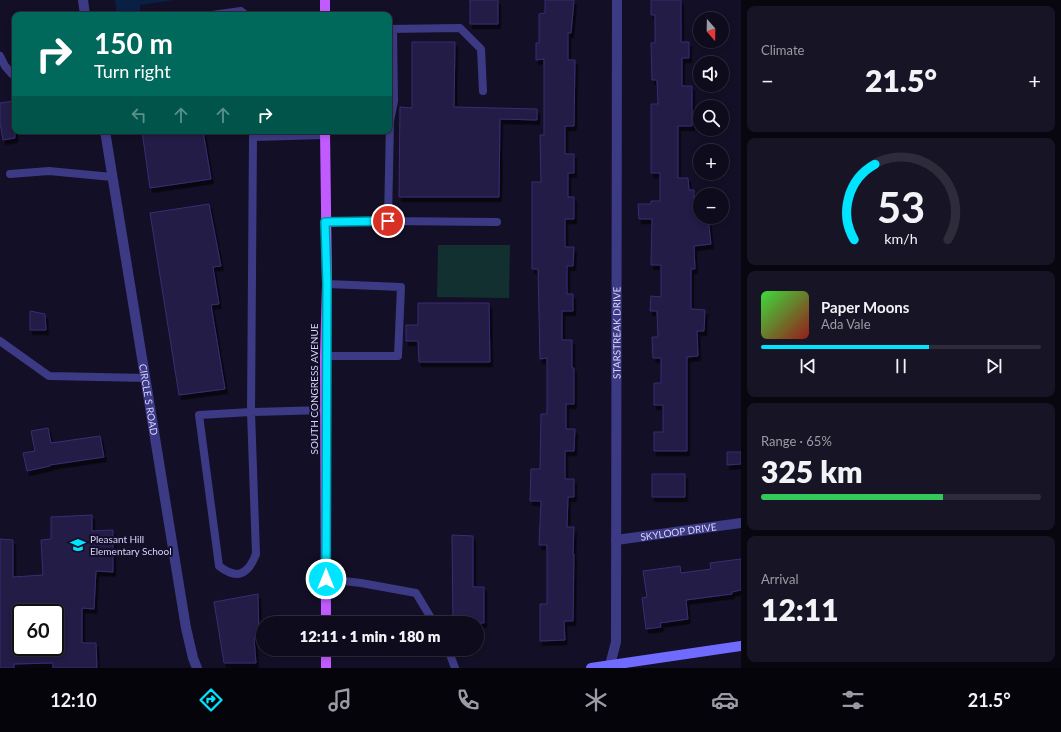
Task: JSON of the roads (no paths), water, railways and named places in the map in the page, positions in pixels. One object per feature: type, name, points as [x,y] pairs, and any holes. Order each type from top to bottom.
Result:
[{"type":"main road","points":[[324,0],[324,12]]},
{"type":"main road","name":"SOUTH CONGRESS AVENUE","points":[[325,134],[327,284],[325,356],[326,616]]},
{"type":"main road","points":[[326,656],[326,668]]},
{"type":"street","points":[[83,0],[85,12]]},
{"type":"street","name":"STARSTREAK DRIVE","points":[[610,665],[616,642],[617,0]]},
{"type":"street","name":"CIRCLE S ROAD","points":[[105,134],[186,628],[193,658],[197,668]]},
{"type":"street","name":"SKYLOOP DRIVE","points":[[616,540],[741,523]]},
{"type":"street","points":[[591,668],[741,646]]},
{"type":"lane","points":[[392,29],[460,28],[481,49],[483,91]]},
{"type":"lane","points":[[392,53],[394,101],[392,111]]},
{"type":"lane","points":[[0,56],[5,66],[12,74]]},
{"type":"lane","points":[[253,134],[251,412],[256,554],[251,567],[240,574],[229,574],[219,566],[199,416],[251,412],[325,410]]},
{"type":"lane","points":[[388,221],[390,134]]},
{"type":"lane","points":[[10,174],[49,170],[112,177]]},
{"type":"lane","points":[[325,222],[497,222]]},
{"type":"lane","points":[[325,356],[398,356],[401,286],[327,284]]},
{"type":"lane","points":[[0,341],[50,376],[146,378]]},
{"type":"lane","points":[[326,579],[361,583],[416,593],[430,616]]},
{"type":"lane","points":[[451,656],[455,668]]},
{"type":"water","points":[[115,0],[175,0],[140,5],[141,12],[117,12]]},
{"type":"place","name":"Pleasant Hill Elementary School","points":[[78,545]]}]
